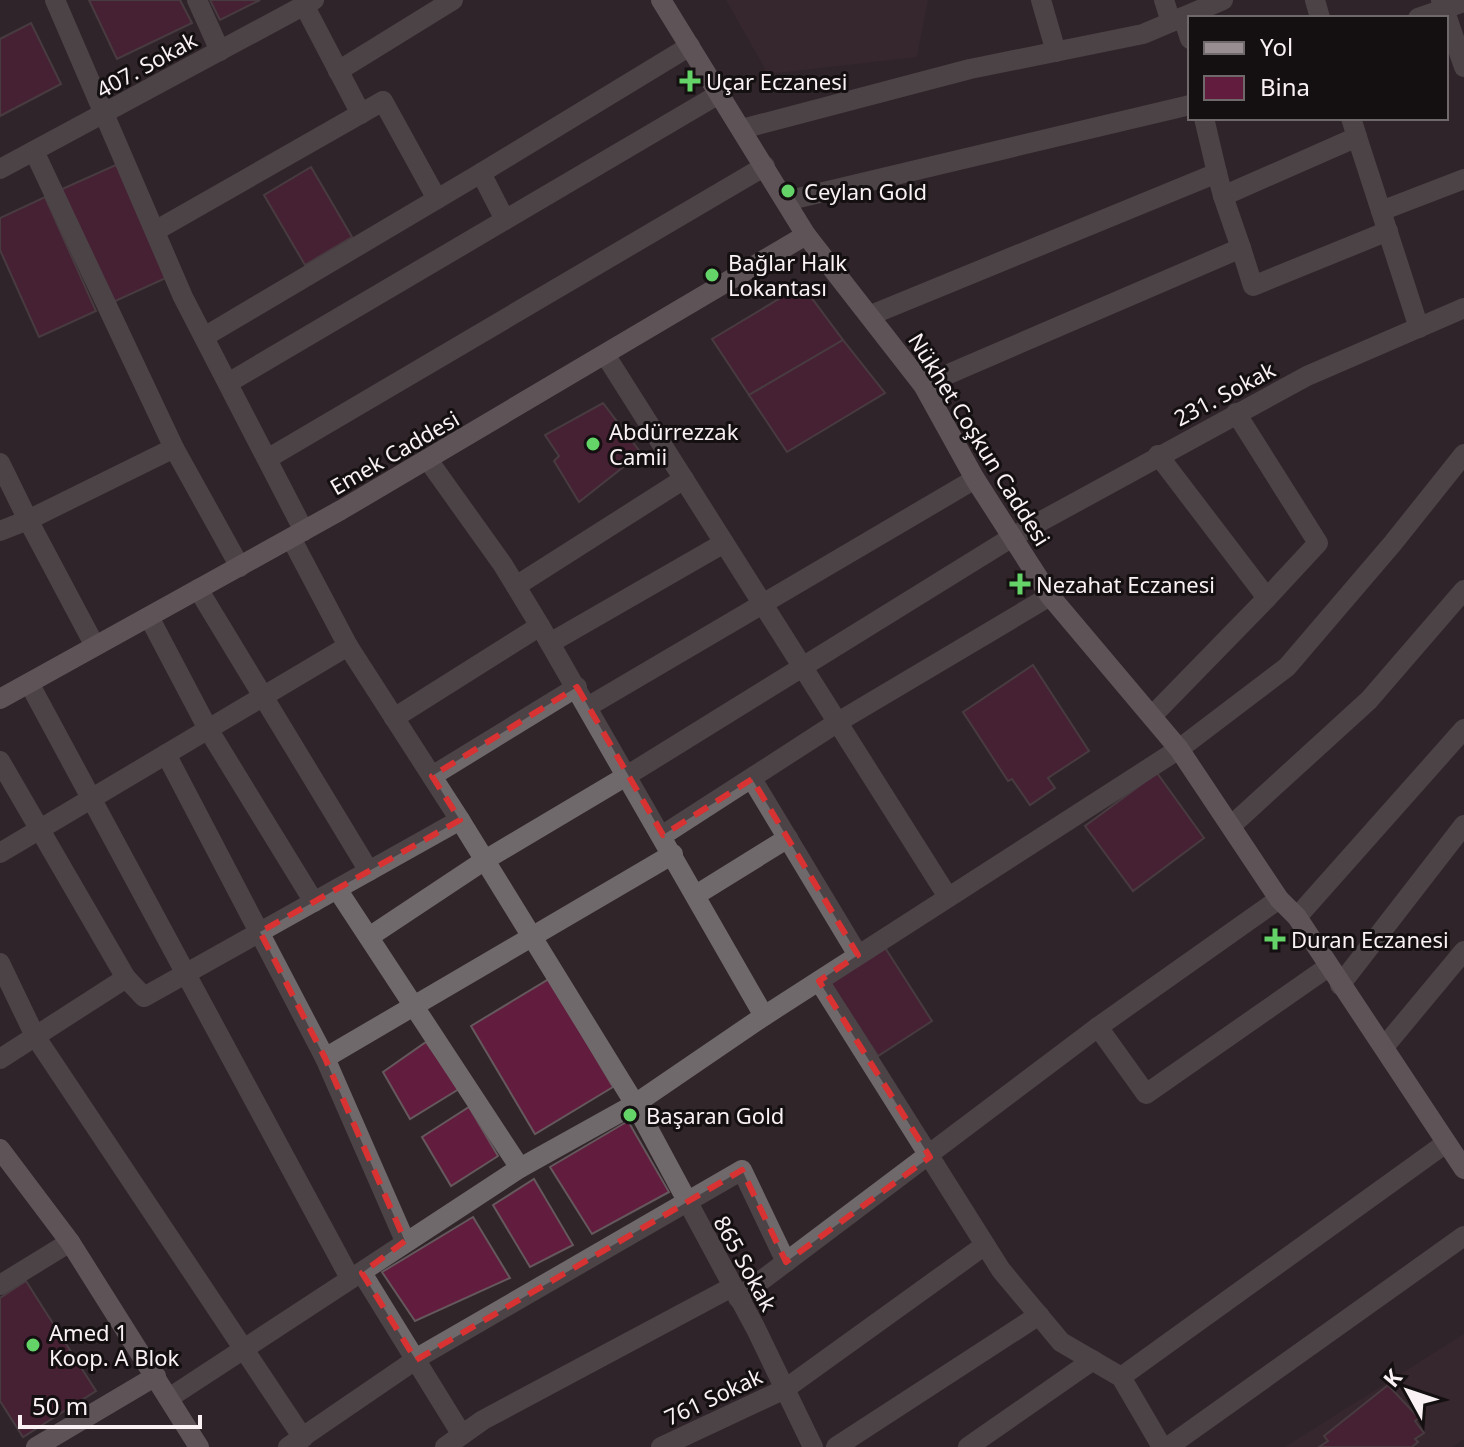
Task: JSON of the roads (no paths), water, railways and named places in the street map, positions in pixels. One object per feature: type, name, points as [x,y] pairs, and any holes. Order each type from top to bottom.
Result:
[{"type":"street","name":"865 Sokak","points":[[55,0],[155,231],[204,337],[267,459],[348,646],[460,820],[635,1104],[813,1447]]},
{"type":"street","points":[[197,0],[220,51]]},
{"type":"street","points":[[338,71],[453,0]]},
{"type":"street","name":"Nükhet Coşkun Caddesi","points":[[661,0],[806,235],[923,385],[975,479],[1050,596],[1179,749],[1279,899],[1297,917],[1464,1169]]},
{"type":"street","points":[[1041,0],[1056,52]]},
{"type":"street","points":[[1164,0],[1188,36]]},
{"type":"street","points":[[742,129],[970,69],[1143,34],[1223,0]]},
{"type":"street","name":"407. Sokak","points":[[0,169],[309,3]]},
{"type":"street","points":[[309,3],[338,71],[361,114]]},
{"type":"street","points":[[1422,16],[1450,3],[1464,67]]},
{"type":"street","points":[[204,337],[690,46]]},
{"type":"street","points":[[228,383],[719,94]]},
{"type":"street","points":[[155,231],[383,101],[437,199]]},
{"type":"street","points":[[786,201],[1188,105]]},
{"type":"street","points":[[1204,120],[1223,196],[1253,286],[1388,231]]},
{"type":"street","points":[[1223,196],[1354,128],[1419,328]]},
{"type":"street","points":[[34,151],[174,448],[240,567]]},
{"type":"street","points":[[267,459],[765,166]]},
{"type":"street","points":[[481,173],[505,220]]},
{"type":"street","points":[[871,315],[1217,173]]},
{"type":"street","points":[[1381,211],[1464,179]]},
{"type":"street","name":"Emek Caddesi","points":[[0,699],[428,460],[806,235]]},
{"type":"street","points":[[923,385],[1241,248]]},
{"type":"street","name":"231. Sokak","points":[[369,937],[485,860],[1014,536],[1307,376],[1464,308]]},
{"type":"street","points":[[606,356],[948,897]]},
{"type":"street","points":[[1152,716],[1318,543],[1236,413]]},
{"type":"street","points":[[0,531],[174,448]]},
{"type":"street","points":[[169,1398],[520,1168],[635,1104],[764,1016],[1179,749],[1287,667],[1464,454]]},
{"type":"street","points":[[1158,455],[1267,598]]},
{"type":"street","points":[[428,460],[516,586],[589,706],[764,1016]]},
{"type":"street","points":[[0,463],[95,646]]},
{"type":"street","points":[[516,586],[684,479]]},
{"type":"street","points":[[589,706],[975,479]]},
{"type":"street","points":[[394,718],[545,634],[724,543]]},
{"type":"street","points":[[198,589],[369,871]]},
{"type":"street","points":[[1232,825],[1369,700],[1464,590]]},
{"type":"street","points":[[325,1058],[533,937],[668,844],[752,779],[838,722],[1050,596]]},
{"type":"street","points":[[149,617],[208,729],[314,902]]},
{"type":"street","points":[[0,853],[348,646]]},
{"type":"street","points":[[29,683],[184,975],[356,1276],[416,1360],[462,1435]]},
{"type":"street","points":[[432,776],[577,687]]},
{"type":"street","points":[[1297,917],[1464,729]]},
{"type":"street","points":[[166,754],[325,1058],[405,1241]]},
{"type":"street","points":[[0,761],[126,978],[144,997],[460,820]]},
{"type":"street","points":[[752,779],[858,955]]},
{"type":"street","points":[[1340,985],[1464,825]]},
{"type":"street","points":[[696,895],[788,838]]},
{"type":"street","points":[[337,889],[520,1168]]},
{"type":"street","points":[[445,1447],[483,1420],[735,1293],[786,1262],[930,1157],[1098,1027],[1279,899]]},
{"type":"street","points":[[1384,1047],[1464,951]]},
{"type":"street","points":[[0,963],[35,1036],[243,1351],[296,1443],[416,1360],[742,1170],[786,1262]]},
{"type":"street","points":[[1098,1027],[1146,1094],[1328,967]]},
{"type":"street","points":[[1446,974],[1464,987]]},
{"type":"street","points":[[0,1059],[126,978]]},
{"type":"street","points":[[819,981],[985,1245],[1061,1342],[1121,1377],[1162,1447]]},
{"type":"street","points":[[1121,1377],[1446,1143]]},
{"type":"street","points":[[0,1149],[70,1242],[199,1447]]},
{"type":"street","points":[[1168,1447],[1464,1236]]},
{"type":"street","points":[[0,1285],[70,1242]]},
{"type":"street","name":"761 Sokak","points":[[661,1447],[785,1389],[985,1245]]},
{"type":"street","points":[[836,1447],[1039,1315]]},
{"type":"street","points":[[968,1447],[1093,1360]]},
{"type":"street","points":[[36,1447],[156,1376]]},
{"type":"place","name":"Uçar Eczanesi","points":[[690,81]]},
{"type":"place","name":"Ceylan Gold","points":[[788,191]]},
{"type":"place","name":"Bağlar Halk Lokantası","points":[[712,275]]},
{"type":"place","name":"Abdürrezzak Camii","points":[[593,444]]},
{"type":"place","name":"Nezahat Eczanesi","points":[[1020,584]]},
{"type":"place","name":"Duran Eczanesi","points":[[1275,939]]},
{"type":"place","name":"Başaran Gold","points":[[630,1115]]},
{"type":"place","name":"Amed 1 Koop. A Blok","points":[[33,1345]]}]
